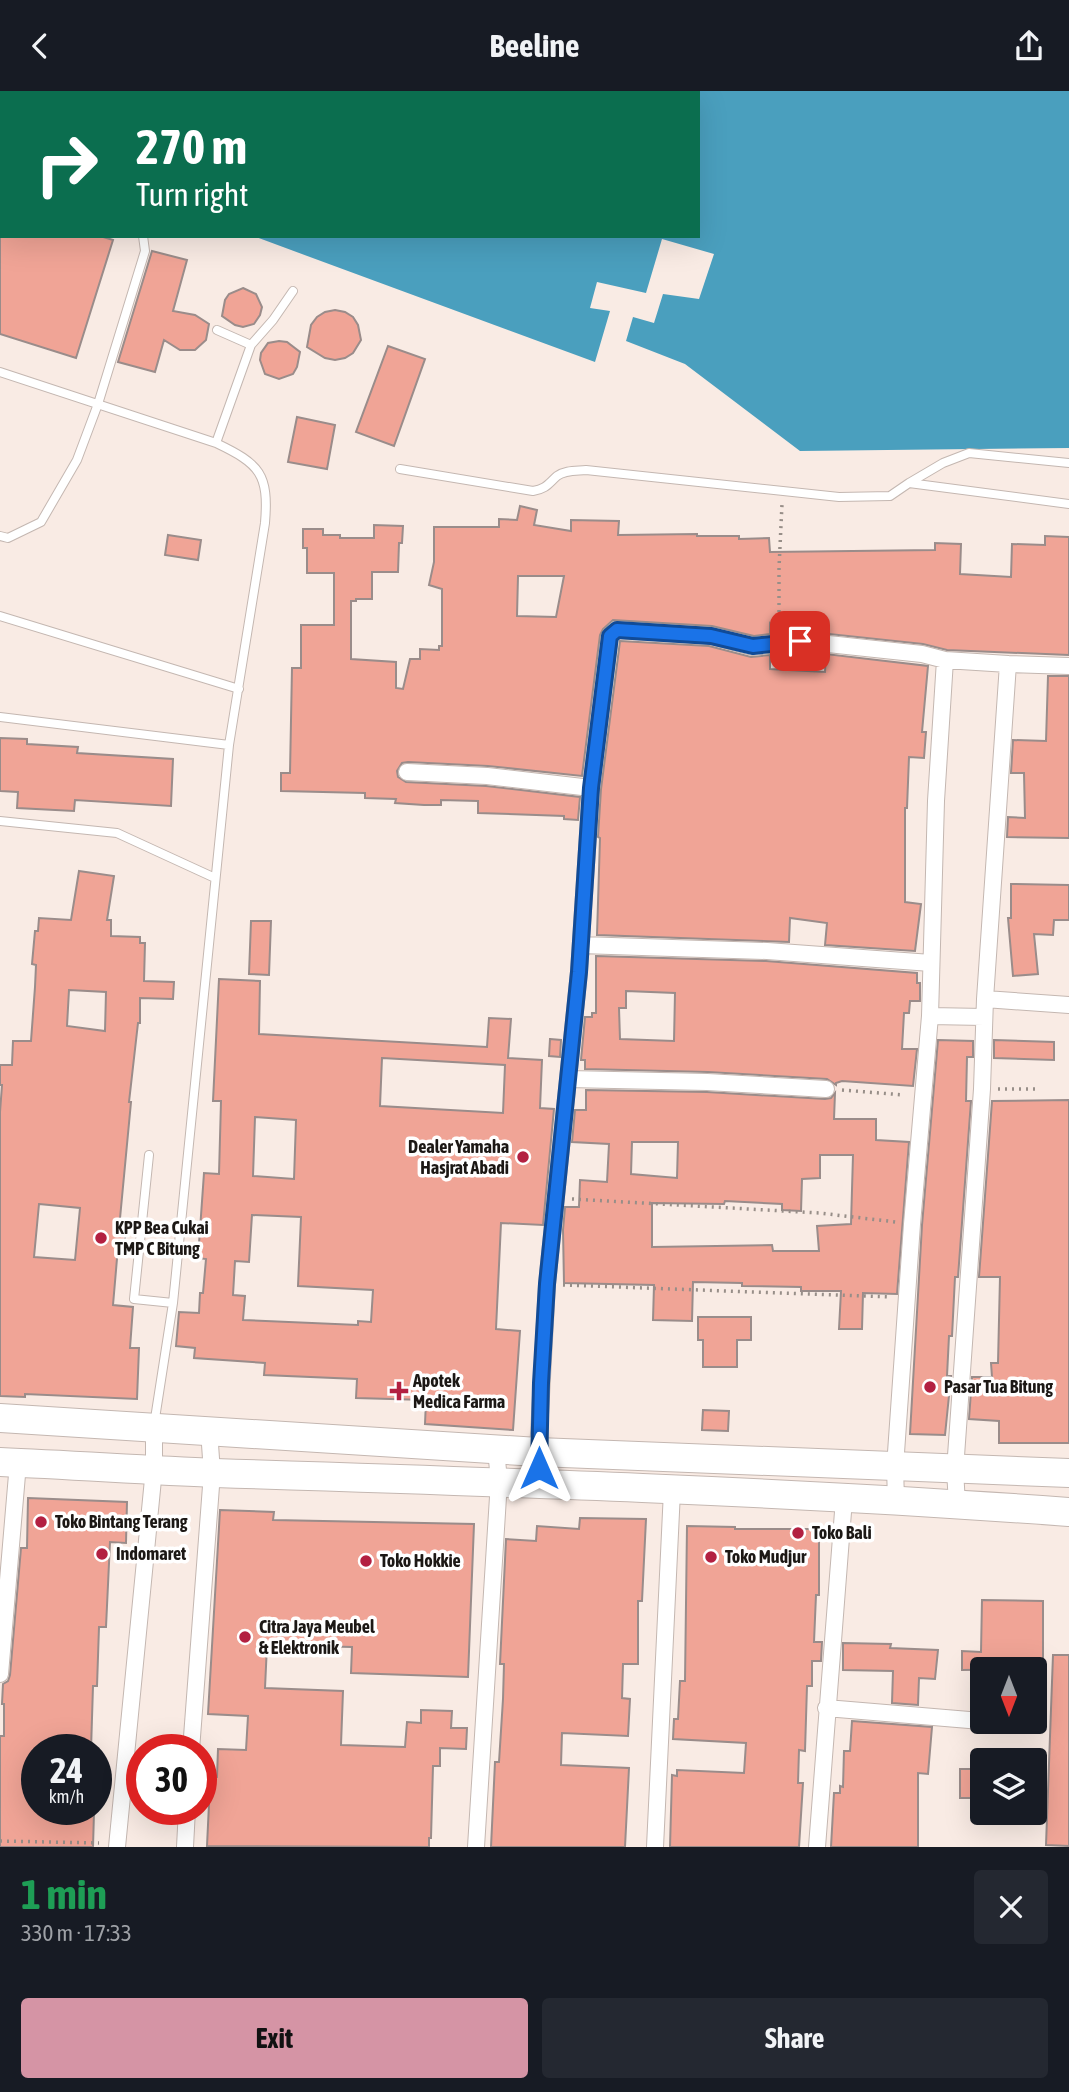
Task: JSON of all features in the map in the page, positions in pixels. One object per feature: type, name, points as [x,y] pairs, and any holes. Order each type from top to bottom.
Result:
[{"type":"highway","points":[[0,1418],[538,1452],[1069,1473]]},
{"type":"highway","points":[[9,1462],[212,1473],[499,1481],[896,1500],[1069,1512]]},
{"type":"street","points":[[540,1483],[538,1452],[547,1284],[581,945],[591,788],[612,631],[711,636],[753,646],[769,646],[782,642],[886,650],[945,660],[1069,666]]},
{"type":"street","points":[[896,1500],[895,1467],[912,1224],[930,1016],[936,801],[945,660]]},
{"type":"street","points":[[957,1504],[956,1470],[1008,664]]},
{"type":"street","points":[[407,772],[487,776],[591,788]]},
{"type":"street","points":[[581,945],[616,944],[767,951],[931,963]]},
{"type":"street","points":[[985,999],[1069,1005]]},
{"type":"street","points":[[930,1016],[984,1017]]},
{"type":"street","points":[[568,1079],[707,1082],[826,1089]]},
{"type":"street","points":[[117,1845],[154,1469],[154,1427]]},
{"type":"street","points":[[192,1734],[212,1473],[209,1430]]},
{"type":"street","points":[[476,1847],[499,1481],[496,1449]]},
{"type":"street","points":[[0,1674],[9,1462]]},
{"type":"street","points":[[655,1847],[672,1491]]},
{"type":"street","points":[[817,1847],[844,1499]]},
{"type":"street","points":[[826,1708],[970,1720]]},
{"type":"street","points":[[185,1847],[186,1825]]},
{"type":"lane","points":[[0,536],[8,538],[41,522],[77,460],[98,404],[145,251],[143,238]]},
{"type":"lane","points":[[216,443],[251,345],[293,291]]},
{"type":"lane","points":[[217,330],[251,345]]},
{"type":"lane","points":[[0,372],[216,443],[236,453],[256,468],[265,481],[267,501],[229,744],[173,1303],[154,1427]]},
{"type":"lane","points":[[400,469],[533,491],[550,485],[558,476],[569,471],[586,470],[783,492],[839,497],[880,497],[890,496],[943,463],[969,453],[1069,463]]},
{"type":"lane","points":[[909,483],[1069,503]]},
{"type":"lane","points":[[0,616],[239,689]]},
{"type":"lane","points":[[0,717],[229,744]]},
{"type":"lane","points":[[0,821],[117,832],[215,879]]},
{"type":"lane","points":[[149,1155],[134,1299],[173,1303]]},
{"type":"path","points":[[782,642],[778,614],[783,492]]},
{"type":"path","points":[[826,1089],[924,1096]]},
{"type":"path","points":[[982,1089],[1036,1089]]},
{"type":"path","points":[[556,1198],[819,1213],[912,1224]]},
{"type":"path","points":[[547,1284],[908,1298]]},
{"type":"path","points":[[0,1841],[117,1845]]},
{"type":"water","points":[[700,91],[1069,91],[1069,448],[800,451],[685,364],[626,341],[633,317],[654,323],[663,294],[699,299],[714,254],[662,239],[646,293],[597,282],[590,308],[610,311],[595,362],[258,238],[700,238]]},
{"type":"building","points":[[0,238],[113,240],[76,358],[0,334]]},
{"type":"building","points":[[152,251],[187,260],[173,311],[195,315],[209,324],[206,340],[195,350],[180,350],[164,340],[155,372],[118,362]]},
{"type":"building","points":[[243,288],[256,294],[262,307],[254,324],[243,327],[222,316],[229,294]]},
{"type":"building","points":[[335,310],[353,317],[361,340],[353,353],[335,360],[325,358],[307,347],[311,325],[317,317]]},
{"type":"building","points":[[287,342],[300,352],[293,374],[279,379],[265,374],[260,360],[268,343]]},
{"type":"building","points":[[388,346],[425,359],[394,446],[356,432]]},
{"type":"building","points":[[297,417],[335,425],[327,469],[288,462]]},
{"type":"building","points":[[520,506],[537,510],[534,525],[571,531],[571,520],[619,521],[618,535],[697,534],[739,536],[739,539],[769,538],[770,552],[935,550],[935,543],[961,544],[960,574],[1011,577],[1012,544],[1045,545],[1045,536],[1069,537],[1069,655],[947,650],[923,644],[801,631],[785,632],[770,623],[770,634],[754,636],[712,626],[613,620],[600,635],[582,776],[488,766],[408,762],[402,763],[397,771],[398,777],[406,782],[486,786],[580,797],[578,820],[564,819],[564,816],[478,813],[478,801],[441,800],[441,805],[424,805],[395,803],[396,799],[365,798],[365,793],[281,791],[281,773],[290,773],[292,668],[301,668],[301,625],[334,625],[334,573],[307,573],[307,548],[303,548],[303,529],[323,529],[323,535],[340,535],[340,538],[374,538],[374,525],[403,526],[402,543],[399,543],[398,572],[372,572],[372,599],[351,601],[351,659],[396,662],[396,688],[403,689],[410,659],[420,659],[420,649],[439,650],[439,646],[442,646],[442,589],[429,585],[434,562],[434,527],[499,527],[499,519],[517,520]],"holes":[[[518,576],[564,576],[556,617],[517,616]]]},
{"type":"building","points":[[168,535],[201,540],[198,560],[165,555]]},
{"type":"building","points":[[620,641],[709,646],[751,657],[770,655],[770,669],[825,672],[826,654],[928,666],[922,732],[926,732],[924,758],[909,757],[905,808],[905,902],[921,904],[915,951],[825,945],[827,923],[790,918],[789,942],[597,935],[601,789]]},
{"type":"building","points":[[1048,676],[1069,676],[1069,838],[1007,837],[1008,817],[1025,818],[1024,773],[1011,773],[1013,740],[1046,741]]},
{"type":"building","points":[[0,738],[27,739],[27,744],[78,747],[77,753],[173,759],[171,806],[75,800],[74,811],[17,808],[18,792],[0,791]]},
{"type":"building","points":[[79,871],[114,876],[107,920],[111,920],[111,936],[140,937],[140,943],[145,943],[144,981],[174,982],[173,999],[140,998],[140,1023],[129,1102],[119,1229],[126,1229],[124,1247],[118,1247],[113,1305],[133,1307],[130,1348],[139,1348],[137,1399],[25,1394],[25,1397],[0,1396],[0,1065],[12,1065],[13,1041],[31,1041],[36,965],[32,964],[39,918],[71,920]],"holes":[[[69,990],[106,992],[105,1031],[67,1026]],[[39,1204],[80,1208],[75,1260],[34,1257]]]},
{"type":"building","points":[[1011,884],[1069,885],[1069,920],[1054,920],[1053,935],[1034,934],[1038,974],[1013,976],[1008,918],[1011,918]]},
{"type":"building","points":[[251,921],[271,921],[269,975],[249,974]]},
{"type":"building","points":[[596,956],[766,961],[917,973],[917,983],[920,983],[920,1001],[910,1001],[909,1013],[904,1013],[902,1049],[917,1049],[913,1086],[842,1081],[836,1085],[827,1079],[708,1072],[585,1069],[585,1060],[581,1060],[585,1017],[592,1017],[592,1013],[596,1013]],"holes":[[[626,991],[675,993],[674,1041],[620,1039],[619,1008],[626,1008]]]},
{"type":"building","points":[[219,979],[260,981],[259,1034],[487,1047],[489,1018],[511,1019],[508,1058],[542,1060],[540,1108],[554,1109],[543,1225],[501,1223],[496,1329],[520,1331],[513,1430],[425,1424],[426,1400],[356,1398],[357,1379],[264,1375],[265,1363],[194,1358],[195,1348],[176,1346],[179,1312],[199,1313],[200,1293],[203,1293],[206,1259],[198,1258],[204,1173],[219,1174],[221,1101],[213,1101]],"holes":[[[382,1058],[505,1065],[503,1113],[380,1106]],[[255,1117],[296,1120],[294,1179],[253,1176]],[[252,1215],[301,1217],[298,1286],[373,1290],[371,1322],[358,1321],[358,1325],[243,1320],[245,1296],[233,1295],[235,1261],[249,1262]]]},
{"type":"building","points":[[550,1039],[561,1040],[560,1057],[549,1056]]},
{"type":"building","points":[[938,1040],[973,1041],[973,1057],[967,1057],[966,1101],[971,1101],[958,1277],[955,1277],[952,1336],[949,1336],[947,1376],[951,1376],[945,1435],[910,1434],[922,1225]]},
{"type":"building","points":[[994,1040],[1054,1042],[1054,1060],[994,1058]]},
{"type":"building","points":[[586,1090],[707,1092],[825,1099],[831,1098],[835,1093],[834,1119],[876,1119],[876,1140],[909,1142],[897,1294],[863,1293],[862,1329],[839,1329],[841,1291],[801,1291],[801,1287],[693,1282],[692,1321],[653,1320],[654,1285],[564,1283],[565,1207],[579,1207],[580,1180],[607,1182],[609,1144],[572,1142],[575,1110],[586,1110]],"holes":[[[632,1142],[678,1142],[677,1178],[631,1174]],[[820,1155],[853,1155],[851,1224],[817,1226],[819,1251],[773,1251],[772,1245],[652,1247],[652,1203],[724,1204],[725,1201],[782,1204],[782,1210],[801,1211],[802,1179],[820,1178]]]},
{"type":"building","points":[[1069,1100],[1069,1443],[999,1443],[999,1421],[969,1419],[972,1377],[992,1377],[991,1363],[998,1363],[1000,1277],[979,1277],[992,1101]]},
{"type":"building","points":[[698,1317],[751,1317],[751,1340],[737,1340],[737,1367],[703,1367],[703,1340],[698,1340]]},
{"type":"building","points":[[703,1410],[729,1411],[728,1431],[702,1430]]},
{"type":"building","points":[[28,1498],[127,1502],[126,1543],[110,1542],[106,1627],[99,1627],[97,1686],[93,1686],[92,1734],[21,1734],[21,1825],[94,1825],[93,1847],[0,1847],[3,1684],[8,1681],[10,1675],[21,1548],[27,1548]]},
{"type":"building","points":[[220,1510],[274,1512],[273,1520],[474,1524],[468,1677],[351,1673],[352,1647],[267,1645],[265,1688],[343,1691],[341,1745],[405,1747],[407,1722],[421,1723],[421,1710],[452,1711],[451,1728],[467,1728],[466,1749],[440,1748],[440,1766],[433,1766],[429,1847],[207,1846],[208,1825],[217,1825],[218,1749],[246,1750],[248,1716],[208,1714]]},
{"type":"building","points":[[580,1518],[646,1519],[642,1601],[638,1601],[638,1664],[623,1664],[622,1698],[630,1699],[628,1736],[562,1733],[561,1765],[629,1768],[625,1847],[491,1847],[495,1762],[499,1762],[503,1699],[504,1664],[500,1664],[506,1539],[536,1541],[537,1526],[579,1529]]},
{"type":"building","points":[[687,1526],[819,1529],[819,1595],[816,1595],[814,1642],[822,1642],[821,1661],[812,1661],[812,1686],[807,1686],[805,1751],[799,1750],[798,1783],[803,1783],[799,1847],[670,1847],[672,1775],[677,1776],[677,1770],[744,1773],[746,1743],[673,1739],[674,1719],[678,1719],[680,1681],[685,1681]]},
{"type":"building","points":[[982,1600],[1043,1601],[1043,1657],[970,1657],[970,1670],[962,1670],[962,1651],[981,1652]]},
{"type":"building","points":[[843,1643],[891,1644],[890,1648],[938,1650],[935,1679],[919,1678],[918,1705],[892,1703],[893,1671],[843,1670]]},
{"type":"building","points":[[1053,1655],[1069,1655],[1069,1846],[1046,1845]]},
{"type":"building","points":[[852,1721],[932,1727],[928,1774],[918,1773],[918,1847],[831,1847],[834,1793],[840,1793],[840,1786],[843,1787],[844,1751],[850,1751]]},
{"type":"building","points":[[960,1769],[970,1769],[970,1798],[960,1798]]},
{"type":"place","name":"Dealer Yamaha Hasjrat Abadi","points":[[523,1157]]},
{"type":"place","name":"KPP Bea Cukai TMP C Bitung","points":[[101,1238]]},
{"type":"place","name":"Pasar Tua Bitung","points":[[930,1387]]},
{"type":"place","name":"Apotek Medica Farma","points":[[399,1391]]},
{"type":"place","name":"Toko Bintang Terang","points":[[41,1522]]},
{"type":"place","name":"Toko Bali","points":[[798,1533]]},
{"type":"place","name":"Indomaret","points":[[102,1554]]},
{"type":"place","name":"Toko Mudjur","points":[[711,1557]]},
{"type":"place","name":"Toko Hokkie","points":[[366,1561]]},
{"type":"place","name":"Citra Jaya Meubel & Elektronik","points":[[245,1637]]},
{"type":"route","points":[[539,1468],[547,1284],[579,972],[591,788],[610,636],[612,631],[617,630],[711,636],[739,645],[753,646],[800,641]]}]
